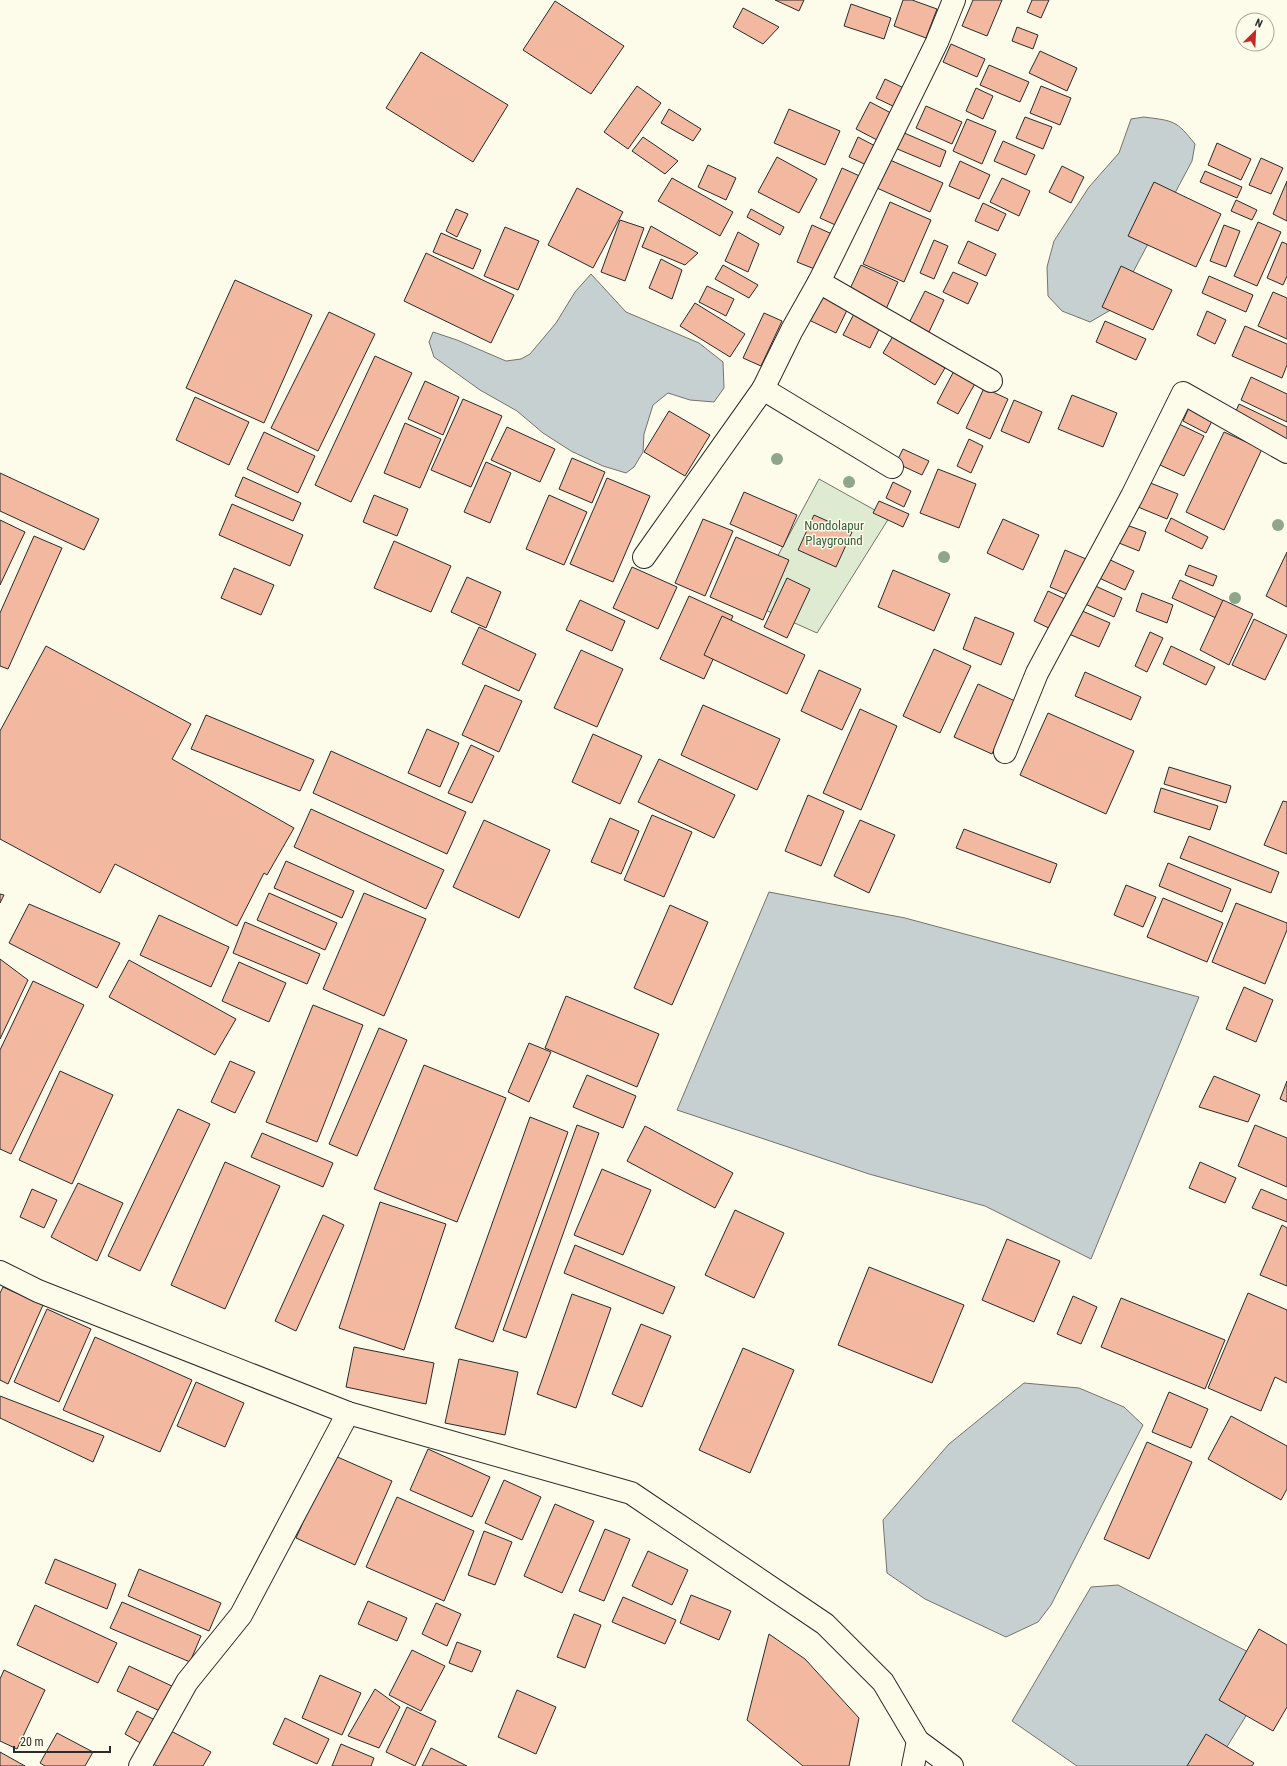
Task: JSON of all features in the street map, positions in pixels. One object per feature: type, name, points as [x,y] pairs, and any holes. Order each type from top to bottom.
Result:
[{"type":"street","points":[[644,558],[763,388],[792,330],[819,282],[937,42],[954,0]]},
{"type":"street","points":[[819,282],[991,381]]},
{"type":"street","points":[[763,388],[892,467]]},
{"type":"street","points":[[1005,752],[1036,673],[1132,496],[1183,393],[1287,452]]},
{"type":"street","points":[[0,1272],[38,1291],[348,1413],[631,1493],[825,1624],[882,1682],[918,1741],[952,1766]]},
{"type":"street","points":[[140,1766],[187,1682],[241,1615],[348,1413]]},
{"type":"street","points":[[913,1766],[918,1741]]},
{"type":"green space","name":"Nondolapur Playground","points":[[819,479],[889,518],[817,633],[752,604]]},
{"type":"shaded area","points":[[1144,117],[1174,123],[1183,130],[1195,144],[1192,161],[1114,308],[1090,322],[1062,311],[1048,296],[1047,267],[1054,241],[1089,187],[1119,153],[1131,119]]},
{"type":"shaded area","points":[[591,274],[626,312],[699,343],[723,362],[724,388],[714,402],[690,400],[668,393],[653,405],[644,434],[643,452],[634,467],[626,473],[603,466],[571,451],[543,433],[517,411],[480,390],[434,357],[429,342],[433,332],[457,340],[506,361],[521,359],[530,354],[556,323],[575,292]]},
{"type":"shaded area","points":[[769,892],[905,918],[1199,997],[1091,1259],[985,1206],[869,1174],[677,1110]]},
{"type":"shaded area","points":[[1024,1383],[1079,1388],[1124,1407],[1143,1425],[1051,1605],[1038,1622],[1006,1637],[925,1599],[887,1573],[883,1520],[949,1444]]},
{"type":"shaded area","points":[[1118,1585],[1258,1657],[1267,1682],[1215,1766],[1077,1766],[1012,1721],[1091,1587]]},
{"type":"building","points":[[775,0],[804,0],[799,11]]},
{"type":"building","points":[[903,0],[912,0],[937,9],[926,38],[894,26]]},
{"type":"building","points":[[973,0],[1002,0],[987,36],[962,26]]},
{"type":"building","points":[[1032,0],[1049,0],[1041,18],[1027,12]]},
{"type":"building","points":[[555,1],[624,46],[591,94],[523,50]]},
{"type":"building","points":[[851,4],[891,18],[884,39],[844,26]]},
{"type":"building","points":[[743,8],[779,27],[763,44],[733,27]]},
{"type":"building","points":[[1017,27],[1038,35],[1033,49],[1012,41]]},
{"type":"building","points":[[951,44],[985,59],[977,77],[943,62]]},
{"type":"building","points":[[1040,51],[1077,68],[1067,91],[1029,73]]},
{"type":"building","points":[[421,52],[508,105],[473,162],[386,108]]},
{"type":"building","points":[[989,65],[1029,82],[1020,102],[980,85]]},
{"type":"building","points":[[885,79],[906,89],[897,108],[876,98]]},
{"type":"building","points":[[637,86],[661,103],[628,149],[604,132]]},
{"type":"building","points":[[1041,86],[1071,98],[1060,125],[1030,113]]},
{"type":"building","points":[[976,88],[993,96],[983,119],[966,111]]},
{"type":"building","points":[[870,102],[891,113],[877,140],[856,129]]},
{"type":"building","points":[[926,106],[962,122],[952,144],[916,128]]},
{"type":"building","points":[[669,109],[701,129],[693,141],[661,123]]},
{"type":"building","points":[[789,109],[840,131],[825,165],[774,143]]},
{"type":"building","points":[[1025,117],[1052,127],[1043,149],[1016,138]]},
{"type":"building","points":[[967,119],[996,131],[982,164],[953,151]]},
{"type":"building","points":[[902,132],[946,151],[940,167],[895,148]]},
{"type":"building","points":[[643,137],[678,161],[665,174],[632,151]]},
{"type":"building","points":[[858,137],[879,148],[871,167],[849,157]]},
{"type":"building","points":[[1003,141],[1035,155],[1026,175],[994,161]]},
{"type":"building","points":[[1217,143],[1251,159],[1241,180],[1208,165]]},
{"type":"building","points":[[777,157],[817,179],[799,213],[758,192]]},
{"type":"building","points":[[1261,158],[1283,168],[1271,194],[1249,185]]},
{"type":"building","points":[[890,160],[943,183],[930,212],[877,188]]},
{"type":"building","points":[[960,161],[990,175],[979,199],[949,186]]},
{"type":"building","points":[[708,165],[736,178],[726,200],[698,187]]},
{"type":"building","points":[[1062,166],[1084,177],[1071,203],[1049,192]]},
{"type":"building","points":[[842,168],[864,178],[842,228],[820,218]]},
{"type":"building","points":[[1205,171],[1242,187],[1237,198],[1200,182]]},
{"type":"building","points":[[672,178],[733,212],[720,236],[658,201]]},
{"type":"building","points":[[1002,178],[1030,191],[1019,216],[990,202]]},
{"type":"building","points":[[1287,181],[1287,221],[1273,214]]},
{"type":"building","points":[[1154,182],[1221,214],[1196,267],[1128,236]]},
{"type":"building","points":[[577,188],[623,212],[593,268],[548,245]]},
{"type":"building","points":[[1236,200],[1257,210],[1252,220],[1231,211]]},
{"type":"building","points":[[890,202],[931,220],[904,282],[863,264]]},
{"type":"building","points":[[983,203],[1006,214],[998,231],[975,221]]},
{"type":"building","points":[[456,209],[468,214],[457,237],[446,231]]},
{"type":"building","points":[[751,209],[784,227],[780,235],[747,217]]},
{"type":"building","points":[[620,220],[644,228],[625,281],[601,272]]},
{"type":"building","points":[[1258,222],[1281,232],[1257,286],[1234,276]]},
{"type":"building","points":[[812,225],[832,234],[817,270],[797,262]]},
{"type":"building","points":[[1224,225],[1240,231],[1226,267],[1210,261]]},
{"type":"building","points":[[651,226],[698,253],[685,265],[642,247]]},
{"type":"building","points":[[505,227],[539,241],[518,290],[484,276]]},
{"type":"building","points":[[738,232],[759,244],[748,272],[725,261]]},
{"type":"building","points":[[441,233],[481,250],[473,269],[433,252]]},
{"type":"building","points":[[934,240],[948,246],[934,279],[920,273]]},
{"type":"building","points":[[968,241],[996,254],[986,276],[958,263]]},
{"type":"building","points":[[1282,242],[1287,244],[1287,276],[1283,285],[1267,278]]},
{"type":"building","points":[[426,253],[514,295],[491,343],[404,301]]},
{"type":"building","points":[[661,259],[682,270],[672,299],[649,288]]},
{"type":"building","points":[[723,265],[758,285],[749,298],[715,279]]},
{"type":"building","points":[[861,265],[898,282],[886,309],[849,291]]},
{"type":"building","points":[[1121,266],[1172,290],[1153,330],[1102,307]]},
{"type":"building","points":[[953,272],[978,283],[968,304],[943,292]]},
{"type":"building","points":[[1209,276],[1253,295],[1246,312],[1202,293]]},
{"type":"building","points":[[235,280],[312,315],[264,423],[186,388]]},
{"type":"building","points":[[707,286],[734,299],[726,316],[699,302]]},
{"type":"building","points":[[925,291],[944,300],[929,332],[909,323]]},
{"type":"building","points":[[1273,292],[1287,298],[1287,339],[1258,326]]},
{"type":"building","points":[[822,294],[849,306],[836,333],[809,320]]},
{"type":"building","points":[[695,303],[745,334],[730,357],[680,326]]},
{"type":"building","points":[[1207,311],[1226,320],[1215,344],[1197,335]]},
{"type":"building","points":[[329,312],[375,334],[318,451],[271,428]]},
{"type":"building","points":[[855,312],[881,325],[870,348],[843,335]]},
{"type":"building","points":[[764,313],[782,321],[761,366],[743,358]]},
{"type":"building","points":[[1105,321],[1146,339],[1136,360],[1096,342]]},
{"type":"building","points":[[1245,326],[1287,344],[1287,365],[1282,378],[1232,356]]},
{"type":"building","points":[[893,336],[945,368],[935,385],[883,353]]},
{"type":"building","points":[[375,356],[412,373],[351,502],[315,485]]},
{"type":"building","points":[[955,369],[977,380],[958,414],[937,403]]},
{"type":"building","points":[[1251,377],[1287,394],[1287,422],[1241,400]]},
{"type":"building","points":[[425,381],[459,397],[443,435],[408,419]]},
{"type":"building","points":[[984,388],[1008,399],[990,439],[966,428]]},
{"type":"building","points":[[1072,395],[1117,413],[1103,447],[1058,429]]},
{"type":"building","points":[[195,397],[249,422],[229,465],[176,440]]},
{"type":"building","points":[[463,399],[502,416],[471,487],[431,470]]},
{"type":"building","points":[[1014,400],[1042,412],[1029,443],[1001,431]]},
{"type":"building","points":[[1191,403],[1215,415],[1206,433],[1183,421]]},
{"type":"building","points":[[1239,404],[1287,427],[1287,444],[1233,418]]},
{"type":"building","points":[[669,411],[710,435],[685,476],[644,452]]},
{"type":"building","points":[[405,423],[441,439],[420,488],[384,473]]},
{"type":"building","points":[[1179,424],[1204,436],[1184,476],[1160,465]]},
{"type":"building","points":[[507,427],[555,449],[540,482],[491,460]]},
{"type":"building","points":[[264,432],[315,456],[298,493],[247,469]]},
{"type":"building","points":[[1224,432],[1262,449],[1224,530],[1186,512]]},
{"type":"building","points":[[969,439],[983,446],[971,473],[957,466]]},
{"type":"building","points":[[903,449],[929,461],[922,475],[896,463]]},
{"type":"building","points":[[572,458],[605,472],[592,503],[559,489]]},
{"type":"building","points":[[486,462],[511,473],[490,523],[464,512]]},
{"type":"building","points":[[938,469],[976,484],[959,528],[920,513]]},
{"type":"building","points":[[0,473],[99,519],[84,550],[0,511]]},
{"type":"building","points":[[243,477],[301,503],[293,521],[235,496]]},
{"type":"building","points":[[607,478],[650,496],[613,582],[570,564]]},
{"type":"building","points":[[893,482],[911,491],[904,507],[886,498]]},
{"type":"building","points":[[1148,482],[1178,494],[1167,519],[1138,507]]},
{"type":"building","points":[[744,492],[797,515],[783,547],[730,524]]},
{"type":"building","points":[[374,495],[408,509],[397,536],[363,522]]},
{"type":"building","points":[[549,495],[587,512],[564,565],[526,549]]},
{"type":"building","points":[[879,501],[909,514],[903,527],[873,513]]},
{"type":"building","points":[[232,504],[303,535],[290,566],[219,535]]},
{"type":"building","points":[[814,515],[852,532],[836,567],[798,550]]},
{"type":"building","points":[[1171,518],[1208,537],[1202,549],[1165,531]]},
{"type":"building","points":[[703,519],[733,531],[705,596],[675,583]]},
{"type":"building","points":[[1003,519],[1039,535],[1023,570],[987,553]]},
{"type":"building","points":[[0,520],[25,532],[0,585]]},
{"type":"building","points":[[1121,523],[1146,532],[1139,551],[1114,541]]},
{"type":"building","points":[[34,536],[62,548],[8,669],[0,666],[0,613]]},
{"type":"building","points":[[736,537],[789,560],[763,620],[710,597]]},
{"type":"building","points":[[394,541],[451,566],[431,612],[374,588]]},
{"type":"building","points":[[1065,550],[1086,559],[1071,596],[1050,587]]},
{"type":"building","points":[[1287,552],[1287,607],[1266,596]]},
{"type":"building","points":[[1104,557],[1134,571],[1125,590],[1095,576]]},
{"type":"building","points":[[1189,565],[1217,576],[1213,586],[1185,575]]},
{"type":"building","points":[[632,567],[677,587],[658,629],[613,608]]},
{"type":"building","points":[[234,568],[274,585],[261,615],[221,598]]},
{"type":"building","points":[[893,570],[950,594],[934,631],[878,607]]},
{"type":"building","points":[[467,577],[501,592],[486,628],[451,612]]},
{"type":"building","points":[[787,578],[810,589],[787,638],[764,627]]},
{"type":"building","points":[[1180,580],[1224,601],[1216,618],[1172,598]]},
{"type":"building","points":[[1091,584],[1122,598],[1114,617],[1083,603]]},
{"type":"building","points":[[1048,591],[1067,600],[1053,630],[1034,621]]},
{"type":"building","points":[[1142,593],[1173,605],[1167,623],[1136,611]]},
{"type":"building","points":[[689,596],[733,616],[704,679],[660,659]]},
{"type":"building","points":[[580,600],[625,621],[612,651],[566,630]]},
{"type":"building","points":[[1223,600],[1253,614],[1229,665],[1200,650]]},
{"type":"building","points":[[1080,610],[1110,623],[1099,647],[1069,634]]},
{"type":"building","points":[[722,616],[805,655],[787,694],[704,655]]},
{"type":"building","points":[[975,617],[1014,633],[1001,665],[963,649]]},
{"type":"building","points":[[1254,619],[1287,635],[1265,680],[1232,665]]},
{"type":"building","points":[[479,627],[536,654],[519,691],[462,664]]},
{"type":"building","points":[[1150,632],[1163,638],[1147,672],[1135,666]]},
{"type":"building","points":[[46,646],[191,724],[172,759],[294,828],[267,875],[264,873],[237,926],[115,864],[100,893],[0,839],[0,731]]},
{"type":"building","points":[[1171,646],[1215,667],[1206,685],[1163,664]]},
{"type":"building","points":[[934,649],[971,666],[940,733],[903,716]]},
{"type":"building","points":[[581,650],[623,669],[597,727],[554,708]]},
{"type":"building","points":[[819,670],[861,689],[842,730],[801,711]]},
{"type":"building","points":[[1085,672],[1141,697],[1131,720],[1075,696]]},
{"type":"building","points":[[978,684],[1015,701],[992,754],[954,737]]},
{"type":"building","points":[[485,685],[522,701],[499,752],[462,735]]},
{"type":"building","points":[[703,705],[780,739],[757,790],[681,755]]},
{"type":"building","points":[[860,709],[897,726],[861,810],[823,793]]},
{"type":"building","points":[[1048,713],[1134,751],[1106,814],[1020,775]]},
{"type":"building","points":[[206,715],[314,760],[300,791],[191,749]]},
{"type":"building","points":[[427,729],[459,743],[440,787],[408,773]]},
{"type":"building","points":[[593,734],[642,756],[620,804],[572,782]]},
{"type":"building","points":[[471,745],[494,756],[472,803],[448,793]]},
{"type":"building","points":[[331,751],[466,812],[447,854],[313,793]]},
{"type":"building","points":[[659,759],[735,795],[714,838],[638,802]]},
{"type":"building","points":[[1169,767],[1231,786],[1226,803],[1164,784]]},
{"type":"building","points":[[1161,788],[1218,806],[1210,830],[1154,812]]},
{"type":"building","points":[[808,795],[844,811],[821,866],[785,851]]},
{"type":"building","points":[[1283,801],[1287,802],[1287,854],[1264,845]]},
{"type":"building","points":[[311,809],[444,870],[426,909],[294,847]]},
{"type":"building","points":[[652,815],[692,832],[664,897],[624,880]]},
{"type":"building","points":[[610,818],[639,831],[621,874],[591,862]]},
{"type":"building","points":[[484,820],[550,850],[519,918],[453,887]]},
{"type":"building","points":[[860,820],[895,835],[869,893],[834,876]]},
{"type":"building","points":[[964,829],[1057,864],[1050,883],[956,848]]},
{"type":"building","points":[[1189,836],[1279,872],[1271,893],[1180,858]]},
{"type":"building","points":[[286,861],[354,891],[342,918],[274,888]]},
{"type":"building","points":[[1168,863],[1231,889],[1222,912],[1159,886]]},
{"type":"building","points":[[1126,885],[1156,897],[1143,927],[1114,915]]},
{"type":"building","points":[[269,893],[337,923],[325,950],[257,920]]},
{"type":"building","points":[[364,893],[426,919],[384,1016],[323,989]]},
{"type":"building","points":[[0,894],[4,895],[0,903]]},
{"type":"building","points":[[1163,898],[1223,923],[1207,962],[1147,937]]},
{"type":"building","points":[[1236,903],[1287,923],[1287,930],[1265,984],[1212,962]]},
{"type":"building","points":[[29,904],[120,943],[97,988],[9,943]]},
{"type":"building","points":[[670,905],[708,922],[672,1005],[634,988]]},
{"type":"building","points":[[159,915],[229,947],[211,987],[140,955]]},
{"type":"building","points":[[245,922],[320,954],[307,984],[233,953]]},
{"type":"building","points":[[0,959],[28,980],[0,1039]]},
{"type":"building","points":[[129,960],[236,1019],[215,1055],[109,997]]},
{"type":"building","points":[[239,962],[286,983],[269,1022],[222,1001]]},
{"type":"building","points":[[33,981],[84,1005],[11,1154],[0,1149],[0,1050]]},
{"type":"building","points":[[1244,987],[1273,1000],[1256,1042],[1226,1029]]},
{"type":"building","points":[[566,996],[659,1034],[637,1087],[545,1048]]},
{"type":"building","points":[[313,1005],[363,1025],[317,1142],[266,1122]]},
{"type":"building","points":[[379,1028],[407,1040],[357,1156],[329,1144]]},
{"type":"building","points":[[529,1043],[551,1052],[529,1102],[508,1092]]},
{"type":"building","points":[[230,1061],[255,1072],[235,1113],[211,1102]]},
{"type":"building","points":[[424,1065],[506,1098],[457,1222],[374,1189]]},
{"type":"building","points":[[60,1071],[113,1095],[72,1184],[19,1160]]},
{"type":"building","points":[[587,1075],[636,1096],[623,1128],[573,1107]]},
{"type":"building","points":[[1214,1076],[1260,1095],[1248,1122],[1199,1107]]},
{"type":"building","points":[[1287,1081],[1287,1102],[1280,1099]]},
{"type":"building","points":[[178,1109],[210,1124],[140,1271],[108,1256]]},
{"type":"building","points":[[530,1117],[568,1132],[493,1342],[455,1328]]},
{"type":"building","points":[[577,1125],[599,1133],[526,1338],[503,1330]]},
{"type":"building","points":[[1255,1125],[1287,1138],[1287,1187],[1238,1166]]},
{"type":"building","points":[[645,1126],[733,1173],[715,1208],[627,1161]]},
{"type":"building","points":[[262,1133],[333,1163],[323,1187],[251,1157]]},
{"type":"building","points":[[225,1162],[280,1186],[225,1309],[171,1285]]},
{"type":"building","points":[[1200,1162],[1236,1178],[1225,1203],[1189,1188]]},
{"type":"building","points":[[602,1169],[651,1190],[623,1255],[574,1235]]},
{"type":"building","points":[[78,1183],[123,1203],[97,1261],[51,1237]]},
{"type":"building","points":[[32,1189],[57,1200],[44,1228],[20,1217]]},
{"type":"building","points":[[1261,1189],[1287,1200],[1287,1222],[1252,1208]]},
{"type":"building","points":[[380,1202],[446,1224],[404,1350],[339,1328]]},
{"type":"building","points":[[735,1210],[784,1233],[754,1298],[705,1275]]},
{"type":"building","points":[[323,1215],[344,1225],[296,1331],[275,1321]]},
{"type":"building","points":[[1282,1225],[1287,1228],[1287,1286],[1260,1275]]},
{"type":"building","points":[[1007,1239],[1060,1261],[1034,1322],[982,1300]]},
{"type":"building","points":[[575,1245],[675,1287],[663,1314],[564,1273]]},
{"type":"building","points":[[869,1267],[964,1305],[932,1383],[838,1345]]},
{"type":"building","points":[[3,1287],[43,1305],[8,1384],[0,1380],[0,1293]]},
{"type":"building","points":[[1248,1293],[1287,1310],[1287,1383],[1275,1377],[1261,1411],[1208,1388]]},
{"type":"building","points":[[572,1294],[611,1308],[576,1408],[537,1394]]},
{"type":"building","points":[[1073,1296],[1097,1307],[1081,1344],[1057,1334]]},
{"type":"building","points":[[1121,1298],[1225,1340],[1205,1389],[1101,1347]]},
{"type":"building","points":[[47,1309],[91,1329],[59,1402],[14,1382]]},
{"type":"building","points":[[641,1324],[671,1336],[642,1407],[612,1394]]},
{"type":"building","points":[[95,1337],[192,1380],[160,1452],[63,1410]]},
{"type":"building","points":[[354,1347],[434,1363],[426,1404],[346,1387]]},
{"type":"building","points":[[743,1348],[794,1370],[750,1473],[699,1450]]},
{"type":"building","points":[[459,1359],[518,1372],[505,1435],[445,1423]]},
{"type":"building","points":[[196,1382],[244,1403],[225,1447],[177,1426]]},
{"type":"building","points":[[1169,1392],[1208,1409],[1191,1448],[1152,1432]]},
{"type":"building","points":[[0,1396],[104,1436],[93,1462],[0,1418]]},
{"type":"building","points":[[1231,1416],[1287,1446],[1287,1489],[1281,1500],[1208,1459]]},
{"type":"building","points":[[1147,1442],[1192,1462],[1149,1559],[1104,1539]]},
{"type":"building","points":[[428,1449],[490,1477],[472,1517],[410,1490]]},
{"type":"building","points":[[333,1455],[392,1481],[355,1565],[296,1538]]},
{"type":"building","points":[[504,1480],[541,1497],[522,1540],[485,1523]]},
{"type":"building","points":[[397,1497],[474,1531],[444,1601],[366,1567]]},
{"type":"building","points":[[555,1504],[594,1521],[562,1593],[524,1576]]},
{"type":"building","points":[[605,1529],[630,1539],[604,1601],[579,1591]]},
{"type":"building","points":[[484,1531],[512,1542],[495,1585],[468,1575]]},
{"type":"building","points":[[648,1551],[688,1570],[672,1605],[632,1586]]},
{"type":"building","points":[[55,1559],[116,1584],[107,1609],[45,1583]]},
{"type":"building","points":[[139,1569],[221,1603],[209,1631],[128,1596]]},
{"type":"building","points":[[691,1595],[731,1611],[719,1640],[680,1623]]},
{"type":"building","points":[[623,1597],[676,1620],[665,1644],[612,1622]]},
{"type":"building","points":[[368,1601],[407,1618],[397,1641],[358,1624]]},
{"type":"building","points":[[122,1602],[201,1636],[190,1662],[110,1628]]},
{"type":"building","points":[[436,1603],[461,1614],[447,1646],[422,1634]]},
{"type":"building","points":[[35,1605],[117,1643],[98,1683],[17,1645]]},
{"type":"building","points":[[574,1614],[601,1625],[585,1668],[557,1657]]},
{"type":"building","points":[[1259,1629],[1287,1645],[1287,1707],[1273,1731],[1219,1700]]},
{"type":"building","points":[[769,1634],[805,1659],[859,1718],[849,1766],[803,1766],[747,1720]]},
{"type":"building","points":[[457,1642],[481,1651],[472,1672],[449,1663]]},
{"type":"building","points":[[412,1650],[445,1666],[421,1711],[389,1695]]},
{"type":"building","points":[[129,1666],[174,1687],[162,1712],[117,1691]]},
{"type":"building","points":[[4,1670],[45,1690],[17,1749],[0,1741],[0,1679]]},
{"type":"building","points":[[320,1675],[361,1693],[342,1735],[302,1718]]},
{"type":"building","points":[[375,1689],[400,1707],[379,1748],[348,1736]]},
{"type":"building","points":[[517,1690],[556,1707],[536,1754],[498,1737]]},
{"type":"building","points":[[407,1707],[436,1721],[415,1766],[386,1752]]},
{"type":"building","points":[[137,1711],[157,1721],[144,1745],[125,1734]]},
{"type":"building","points":[[285,1718],[329,1739],[317,1764],[273,1744]]},
{"type":"building","points":[[169,1730],[211,1752],[203,1766],[157,1766],[151,1763]]},
{"type":"building","points":[[57,1733],[93,1752],[85,1766],[45,1766],[40,1763]]},
{"type":"building","points":[[1206,1734],[1254,1763],[1252,1766],[1187,1766]]},
{"type":"building","points":[[341,1744],[374,1758],[371,1766],[332,1766]]},
{"type":"building","points":[[431,1748],[467,1766],[422,1766]]},
{"type":"building","points":[[0,1752],[25,1766],[0,1766]]}]
